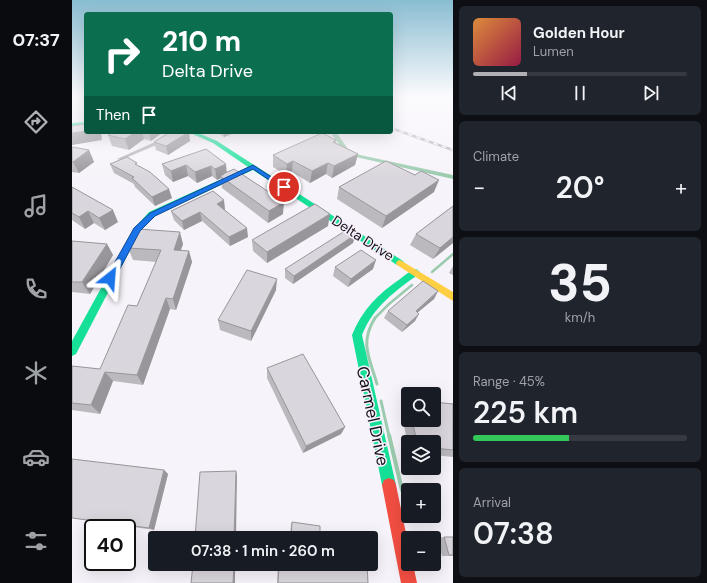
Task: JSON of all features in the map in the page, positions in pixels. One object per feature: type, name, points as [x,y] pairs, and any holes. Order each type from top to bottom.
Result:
[{"type":"street","points":[[72,126],[84,124]]},
{"type":"street","points":[[119,159],[159,142],[169,134]]},
{"type":"street","name":"Delta Drive","points":[[196,134],[215,142],[453,297]]},
{"type":"street","points":[[72,351],[126,249],[142,223],[152,214],[253,167]]},
{"type":"street","name":"Carmel Drive","points":[[409,583],[357,335],[359,325],[366,313],[378,301],[416,272]]},
{"type":"building","points":[[84,124],[84,131],[72,133],[72,126]]},
{"type":"building","points":[[109,134],[132,134],[125,139],[108,135]]},
{"type":"building","points":[[167,134],[186,134],[166,146],[154,142]]},
{"type":"building","points":[[320,134],[324,134],[336,140],[333,142],[358,154],[334,166],[328,163],[312,171],[293,161],[287,164],[273,155]]},
{"type":"building","points":[[72,147],[89,150],[72,162]]},
{"type":"building","points":[[206,149],[226,164],[215,169],[211,166],[195,172],[186,165],[171,171],[162,164]]},
{"type":"building","points":[[127,157],[137,163],[135,164],[150,172],[169,189],[152,197],[132,178],[134,177],[110,164]]},
{"type":"building","points":[[386,161],[415,175],[421,171],[439,180],[386,216],[339,187]]},
{"type":"building","points":[[234,169],[284,202],[269,211],[220,176]]},
{"type":"building","points":[[72,187],[113,210],[99,218],[88,211],[79,217],[72,213]]},
{"type":"building","points":[[213,191],[224,200],[217,204],[247,228],[229,237],[200,212],[182,221],[171,211]]},
{"type":"building","points":[[315,204],[330,214],[267,252],[252,240]]},
{"type":"building","points":[[453,206],[453,237],[440,248],[416,234]]},
{"type":"building","points":[[138,229],[180,232],[174,250],[189,251],[173,299],[166,298],[137,375],[105,372],[91,405],[72,403],[72,366],[100,369],[128,305],[137,306],[161,250],[128,248]]},
{"type":"building","points":[[348,229],[356,234],[294,276],[285,269]]},
{"type":"building","points":[[72,241],[107,244],[82,282],[72,282]]},
{"type":"building","points":[[361,250],[376,260],[351,279],[335,267]]},
{"type":"building","points":[[247,270],[277,279],[251,331],[218,320]]},
{"type":"building","points":[[423,281],[438,291],[416,311],[419,314],[407,325],[388,311]]},
{"type":"building","points":[[303,354],[345,427],[306,446],[267,368]]},
{"type":"building","points":[[441,403],[453,404],[453,450],[441,449],[441,435],[415,435],[414,427],[441,427]]},
{"type":"building","points":[[72,459],[164,470],[149,528],[136,526],[136,519],[84,520],[72,518]]},
{"type":"building","points":[[236,471],[234,531],[196,531],[200,472]]},
{"type":"building","points":[[292,522],[320,526],[320,531],[291,531]]},
{"type":"building","points":[[444,537],[453,537],[453,555],[449,555]]},
{"type":"building","points":[[192,571],[234,571],[233,583],[191,583]]},
{"type":"building","points":[[279,571],[367,571],[368,583],[278,583]]},
{"type":"waterway","points":[[334,134],[346,150],[358,156],[453,177]]},
{"type":"waterway","points":[[432,272],[453,254]]},
{"type":"waterway","points":[[375,318],[412,285]]},
{"type":"waterway","points":[[375,318],[368,335],[367,351],[377,384]]},
{"type":"waterway","points":[[381,401],[389,436]]},
{"type":"waterway","points":[[389,435],[401,486]]},
{"type":"railway","points":[[393,129],[453,150]]},
{"type":"traffic: fast","points":[[72,125],[84,124]]},
{"type":"traffic: fast","points":[[196,134],[215,142],[400,263]]},
{"type":"traffic: fast","points":[[72,351],[137,230],[152,214],[253,167]]},
{"type":"traffic: fast","points":[[389,485],[357,335],[361,324],[373,306],[389,291],[416,272]]},
{"type":"traffic: slow","points":[[400,263],[453,297]]},
{"type":"traffic: jam","points":[[389,485],[409,583]]},
{"type":"route","points":[[110,278],[137,230],[152,214],[253,167],[284,187]]}]
